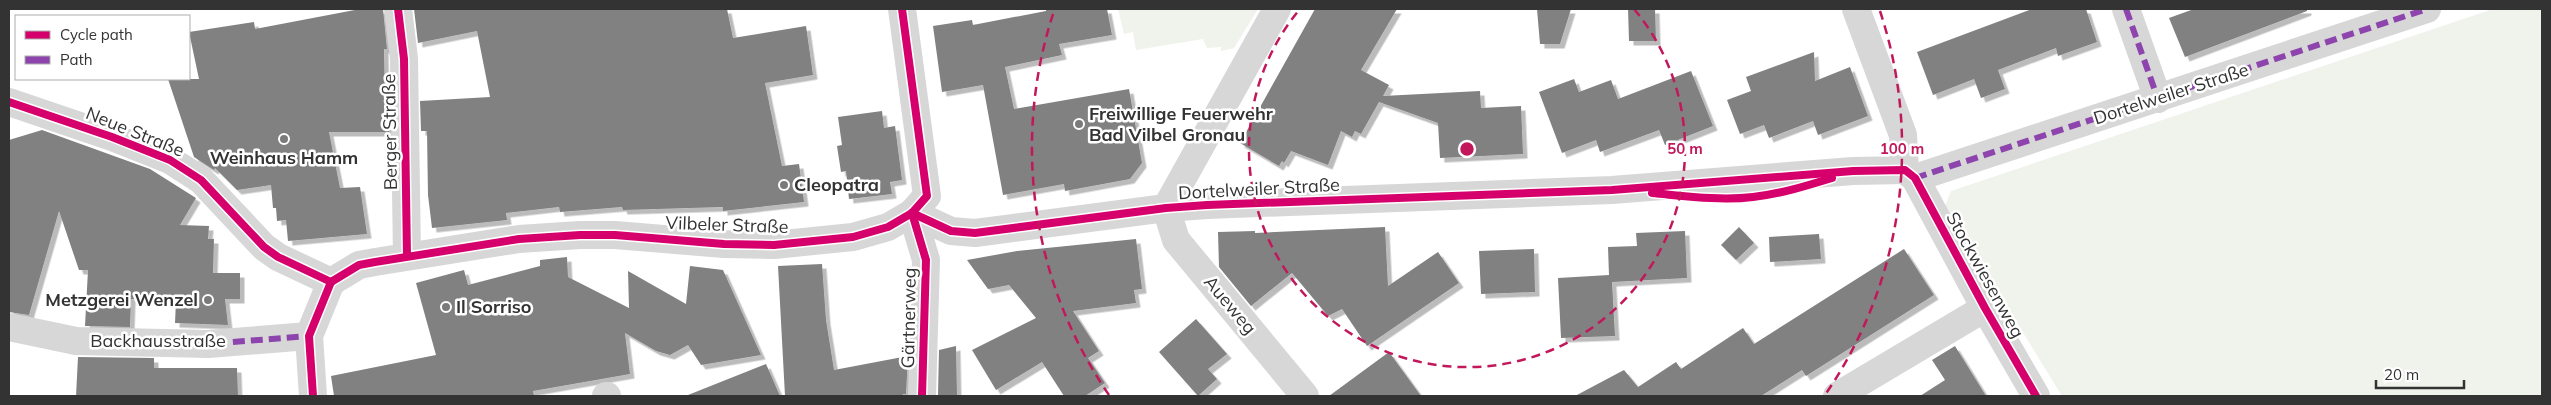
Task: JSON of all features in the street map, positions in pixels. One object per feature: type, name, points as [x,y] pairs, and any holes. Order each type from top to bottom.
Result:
[{"type":"street","name":"Berger Straße","points":[[398,9],[404,58],[407,256]]},
{"type":"street","name":"Vilbeler Straße","points":[[332,282],[359,265],[519,239],[615,235],[724,244],[774,245],[853,237],[888,227],[912,213],[927,196],[902,9]]},
{"type":"street","points":[[1166,208],[1277,9]]},
{"type":"street","points":[[1856,9],[1903,135],[1910,174]]},
{"type":"street","points":[[2126,9],[2158,98]]},
{"type":"street","name":"Dortelweiler Straße","points":[[912,213],[951,231],[975,232],[1166,208],[1612,190],[1710,197],[1753,197],[1802,187],[1854,171],[1910,174],[2158,98],[2427,9]]},
{"type":"street","name":"Neue Straße","points":[[9,102],[112,137],[170,160],[200,180],[264,247],[278,257],[332,282]]},
{"type":"street","name":"Stockwiesenweg","points":[[1910,174],[2036,396]]},
{"type":"street","name":"Aueweg","points":[[1166,208],[1176,240],[1305,396]]},
{"type":"street","name":"Gärtnerweg","points":[[912,213],[926,260],[922,396]]},
{"type":"street","points":[[313,396],[309,336],[332,282]]},
{"type":"street","name":"Stockwiesenweg","points":[[1837,396],[1985,308]]},
{"type":"street","name":"Backhausstraße","points":[[9,327],[76,340],[208,344],[309,336]]},
{"type":"shaded area","points":[[1118,9],[1258,9],[1234,48],[1221,51],[1221,47],[1207,48],[1203,39],[1136,50],[1133,32],[1124,34]]},
{"type":"shaded area","points":[[2493,9],[2542,9],[2542,396],[2062,396],[1945,206],[1951,191]]},
{"type":"building","points":[[360,9],[383,9],[387,49],[384,49],[385,104],[389,103],[389,132],[329,132],[340,188],[360,187],[367,234],[288,241],[286,220],[277,221],[276,208],[273,208],[271,185],[237,190],[215,168],[214,170],[194,157],[168,80],[199,79],[190,32],[254,22],[255,29]]},
{"type":"building","points":[[414,9],[727,9],[733,38],[806,26],[813,75],[765,83],[782,166],[799,164],[804,202],[723,211],[723,207],[623,210],[622,207],[560,212],[559,207],[506,213],[507,220],[432,228],[428,195],[427,131],[421,131],[420,101],[490,97],[477,31],[418,43]]},
{"type":"building","points":[[1046,9],[1107,9],[1112,35],[1059,44],[1062,55],[1005,67],[1014,109],[1129,89],[1142,163],[1130,179],[1065,191],[1064,184],[1003,195],[983,85],[942,92],[933,26],[972,20],[973,25],[1046,11]]},
{"type":"building","points":[[1315,9],[1397,9],[1361,70],[1389,85],[1383,96],[1480,91],[1481,108],[1521,106],[1523,154],[1440,158],[1438,123],[1379,102],[1361,134],[1355,131],[1352,137],[1341,131],[1328,165],[1291,151],[1284,163],[1282,161],[1279,166],[1240,143]]},
{"type":"building","points":[[1537,9],[1571,9],[1560,44],[1540,44]]},
{"type":"building","points":[[1628,9],[1655,9],[1656,41],[1629,41]]},
{"type":"building","points":[[2032,9],[2086,9],[2097,42],[2058,56],[2056,48],[1998,70],[2005,89],[1981,98],[1974,79],[1933,95],[1917,52]]},
{"type":"building","points":[[2194,9],[2307,9],[2307,11],[2185,57],[2169,18]]},
{"type":"building","points":[[1814,52],[1815,81],[1850,67],[1868,116],[1818,135],[1813,121],[1769,138],[1764,125],[1740,134],[1727,100],[1751,91],[1746,77]]},
{"type":"building","points":[[1691,71],[1713,126],[1665,145],[1659,130],[1600,152],[1596,140],[1562,153],[1539,92],[1574,79],[1579,92],[1611,80],[1618,99]]},
{"type":"building","points":[[882,111],[884,128],[895,126],[902,180],[890,182],[892,194],[849,199],[846,171],[841,172],[837,146],[842,145],[838,117]]},
{"type":"building","points":[[42,130],[150,169],[196,198],[180,225],[209,226],[208,239],[214,239],[213,273],[240,273],[240,299],[225,299],[228,325],[175,323],[176,301],[131,299],[130,327],[85,326],[88,270],[79,270],[59,211],[29,315],[9,312],[9,140]]},
{"type":"building","points":[[1385,227],[1388,286],[1438,252],[1459,283],[1367,346],[1342,309],[1328,316],[1292,273],[1251,306],[1219,267],[1218,232],[1255,231],[1255,233]]},
{"type":"building","points":[[1739,227],[1754,243],[1736,260],[1721,245]]},
{"type":"building","points":[[1685,231],[1687,278],[1612,282],[1615,336],[1561,338],[1558,278],[1609,275],[1608,247],[1637,246],[1636,233]]},
{"type":"building","points":[[1819,234],[1821,259],[1770,262],[1769,237]]},
{"type":"building","points":[[1136,239],[1142,289],[1134,290],[1136,303],[1073,311],[1099,351],[1088,358],[1105,383],[1085,396],[1064,396],[1042,362],[996,390],[972,350],[1036,318],[1009,285],[988,289],[967,260],[1017,251]]},
{"type":"building","points":[[1534,249],[1535,292],[1481,294],[1479,251]]},
{"type":"building","points":[[1904,249],[1934,295],[1806,376],[1802,370],[1761,396],[1575,396],[1624,370],[1638,387],[1676,362],[1681,369],[1743,328],[1754,344]]},
{"type":"building","points":[[567,257],[568,277],[629,308],[628,271],[686,304],[690,266],[723,270],[761,355],[701,365],[688,345],[670,355],[656,351],[625,333],[630,374],[533,391],[534,396],[334,396],[331,376],[436,355],[416,283],[464,270],[468,285],[540,266],[540,260]]},
{"type":"building","points":[[822,264],[826,320],[834,370],[908,356],[906,394],[902,396],[785,396],[778,266]]},
{"type":"building","points":[[1196,319],[1227,354],[1208,369],[1217,379],[1198,396],[1159,352]]},
{"type":"building","points":[[956,346],[957,395],[938,395],[939,350]]},
{"type":"building","points":[[1955,346],[1986,396],[1920,396],[1945,380],[1932,360]]},
{"type":"building","points":[[1389,352],[1421,396],[1329,396]]},
{"type":"building","points":[[78,357],[154,358],[154,368],[237,368],[238,396],[76,396]]},
{"type":"building","points":[[766,364],[780,396],[688,395]]},
{"type":"marked path","points":[[2126,9],[2158,99]]},
{"type":"marked path","points":[[1915,178],[2427,9]]},
{"type":"marked path","points":[[161,342],[208,344],[309,336]]},
{"type":"cycle path","points":[[398,9],[404,59],[407,256]]},
{"type":"cycle path","points":[[331,282],[359,265],[519,239],[615,235],[724,244],[774,245],[853,237],[888,227],[912,213],[927,196],[902,9]]},
{"type":"cycle path","points":[[9,102],[112,137],[170,160],[201,180],[264,247],[278,257],[331,282]]},
{"type":"cycle path","points":[[912,213],[951,231],[975,233],[1166,208],[1207,205],[1612,190],[1853,171],[1905,170],[1915,178],[1985,308],[2036,396]]},
{"type":"cycle path","points":[[1652,193],[1702,198],[1741,198],[1783,192],[1832,178]]},
{"type":"cycle path","points":[[912,213],[926,260],[922,396]]},
{"type":"cycle path","points":[[313,396],[309,336],[331,282]]},
{"type":"place","name":"Freiwillige Feuerwehr Bad Vilbel Gronau","points":[[1079,124]]},
{"type":"place","name":"Weinhaus Hamm","points":[[284,139]]},
{"type":"place","name":"Cleopatra","points":[[784,185]]},
{"type":"place","name":"Metzgerei Wenzel","points":[[208,300]]},
{"type":"place","name":"Il Sorriso","points":[[446,307]]}]
